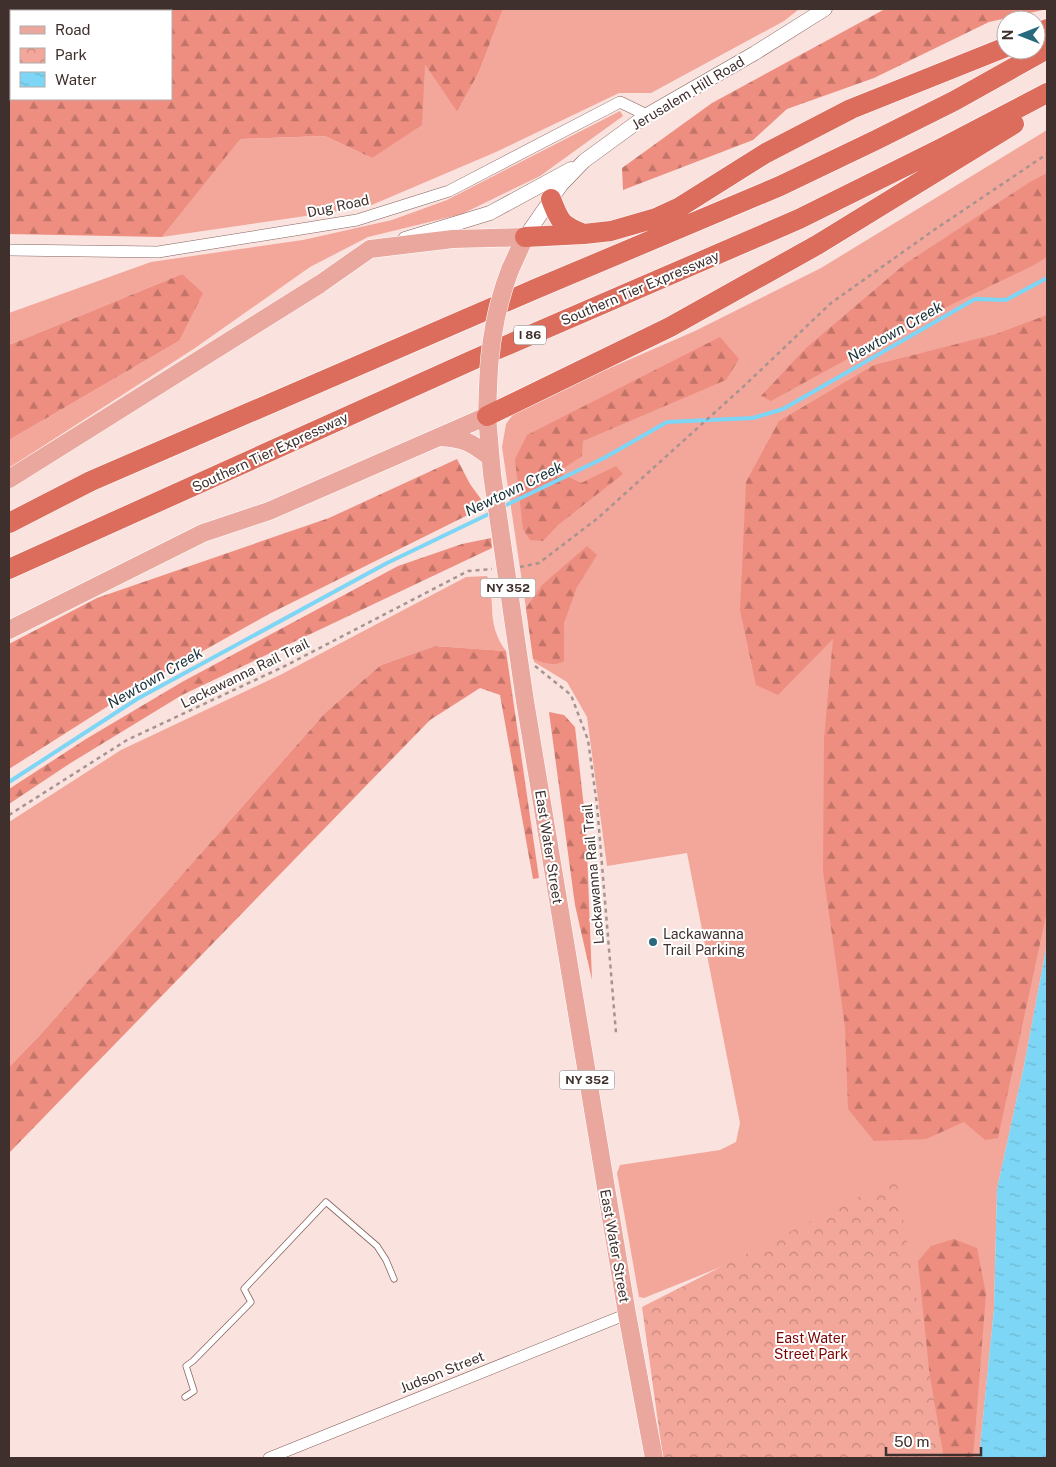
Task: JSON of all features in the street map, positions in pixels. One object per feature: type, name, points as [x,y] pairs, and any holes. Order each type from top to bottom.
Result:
[{"type":"highway","points":[[9,523],[109,473],[533,290],[780,186],[954,101],[1047,49]]},
{"type":"highway","points":[[524,237],[611,231],[656,218],[680,207],[766,153],[851,109],[996,51]]},
{"type":"highway","name":"Southern Tier Expressway","points":[[9,569],[475,359],[799,219],[1047,93]]},
{"type":"highway","points":[[487,416],[678,322],[817,245],[1047,104]]},
{"type":"highway","points":[[552,199],[562,222],[568,228],[584,234]]},
{"type":"main road","name":"East Water Street","points":[[524,237],[500,296],[490,341],[487,416],[490,457],[525,702],[627,1314],[654,1458]]},
{"type":"main road","points":[[9,479],[320,284],[370,250],[453,239],[524,237]]},
{"type":"main road","points":[[9,630],[203,533],[268,511],[487,416]]},
{"type":"main road","points":[[439,437],[458,438],[473,443],[490,457]]},
{"type":"street","name":"Jerusalem Hill Road","points":[[524,237],[561,185],[584,161],[647,115],[825,9]]},
{"type":"street","name":"Dug Road","points":[[9,250],[158,252],[357,220],[449,191],[620,102],[647,115]]},
{"type":"street","points":[[370,250],[490,214],[584,161]]},
{"type":"street","name":"Judson Street","points":[[269,1458],[627,1314]]},
{"type":"lane","points":[[185,1397],[194,1391],[186,1366],[251,1302],[244,1289],[326,1202],[377,1246],[386,1260],[394,1279]]},
{"type":"path","points":[[517,567],[538,563],[598,518],[744,386],[831,303],[934,230],[1047,154]]},
{"type":"path","name":"Lackawanna Rail Trail","points":[[9,815],[127,740],[285,666],[468,571],[498,568]]},
{"type":"path","name":"Lackawanna Rail Trail","points":[[530,663],[571,694],[588,740],[597,805],[616,1033]]},
{"type":"green space","points":[[9,9],[503,9],[479,72],[457,112],[425,65],[422,125],[372,158],[325,136],[240,139],[162,237],[9,234]]},
{"type":"green space","points":[[503,9],[799,9],[784,21],[651,93],[619,93],[496,152],[367,207],[162,237],[239,139],[325,136],[372,158],[425,65],[457,112],[479,72]]},
{"type":"green space","points":[[885,9],[1047,9],[996,10],[996,20],[989,22],[874,78],[787,109],[753,140],[623,190],[622,168],[712,103]]},
{"type":"green space","points":[[620,111],[623,116],[540,176],[462,214],[368,237],[310,267],[195,348],[9,468],[9,440],[179,341],[182,274],[9,345],[9,313],[151,262],[303,240],[392,220],[447,200]]},
{"type":"green space","points":[[1047,130],[1047,944],[1024,1066],[997,1189],[994,1309],[979,1458],[915,1458],[763,1250],[644,1298],[639,1297],[617,1173],[620,1165],[720,1150],[736,1142],[740,1123],[687,853],[607,866],[587,717],[567,682],[534,662],[502,447],[506,424],[518,408],[695,331],[821,268]]},
{"type":"green space","points":[[1047,173],[1047,257],[913,323],[771,401],[761,396],[806,348],[905,264],[1030,182]]},
{"type":"green space","points":[[182,274],[203,293],[179,341],[9,440],[9,345]]},
{"type":"green space","points":[[1047,315],[1047,911],[998,1138],[985,1140],[964,1122],[926,1139],[874,1141],[848,1109],[845,1027],[823,871],[824,739],[833,639],[778,695],[756,685],[740,610],[746,482],[779,421],[874,365],[996,334]]},
{"type":"green space","points":[[720,337],[739,359],[726,380],[583,441],[582,456],[558,472],[581,483],[616,466],[623,474],[558,525],[543,541],[530,540],[523,529],[515,459],[527,435]]},
{"type":"green space","points":[[457,459],[470,484],[486,506],[269,614],[135,689],[9,769],[9,644],[97,598],[329,518]]},
{"type":"green space","points":[[491,538],[492,548],[182,695],[69,764],[9,804],[9,789],[86,739],[182,682],[398,566],[462,544]]},
{"type":"green space","points":[[587,546],[597,555],[577,587],[564,623],[564,661],[553,664],[533,659],[526,608],[542,585]]},
{"type":"green space","points":[[487,576],[491,587],[494,625],[497,636],[506,651],[435,646],[381,665],[326,712],[40,1035],[9,1067],[9,822],[121,750],[282,674],[466,577]]},
{"type":"green space","points":[[435,646],[506,651],[539,878],[533,879],[500,695],[480,688],[430,720],[9,1153],[9,1067],[40,1035],[326,712],[381,665]]},
{"type":"green space","points":[[549,712],[564,715],[575,727],[586,826],[592,980],[575,905]]},
{"type":"green space","name":"East Water Street Park","points":[[896,1178],[944,1458],[663,1458],[642,1307]]},
{"type":"green space","points":[[954,1239],[977,1248],[986,1294],[973,1458],[938,1458],[918,1261],[931,1246]]},
{"type":"water","points":[[1047,944],[1047,1458],[979,1458],[994,1309],[997,1189],[1024,1066]]},
{"type":"waterway","name":"Newtown Creek","points":[[502,507],[604,458],[667,422],[753,418],[783,409],[975,299],[1006,300],[1047,278]]},
{"type":"waterway","name":"Newtown Creek","points":[[9,782],[137,699],[387,563],[493,512]]},
{"type":"place","name":"Lackawanna Trail Parking","points":[[653,942]]}]
